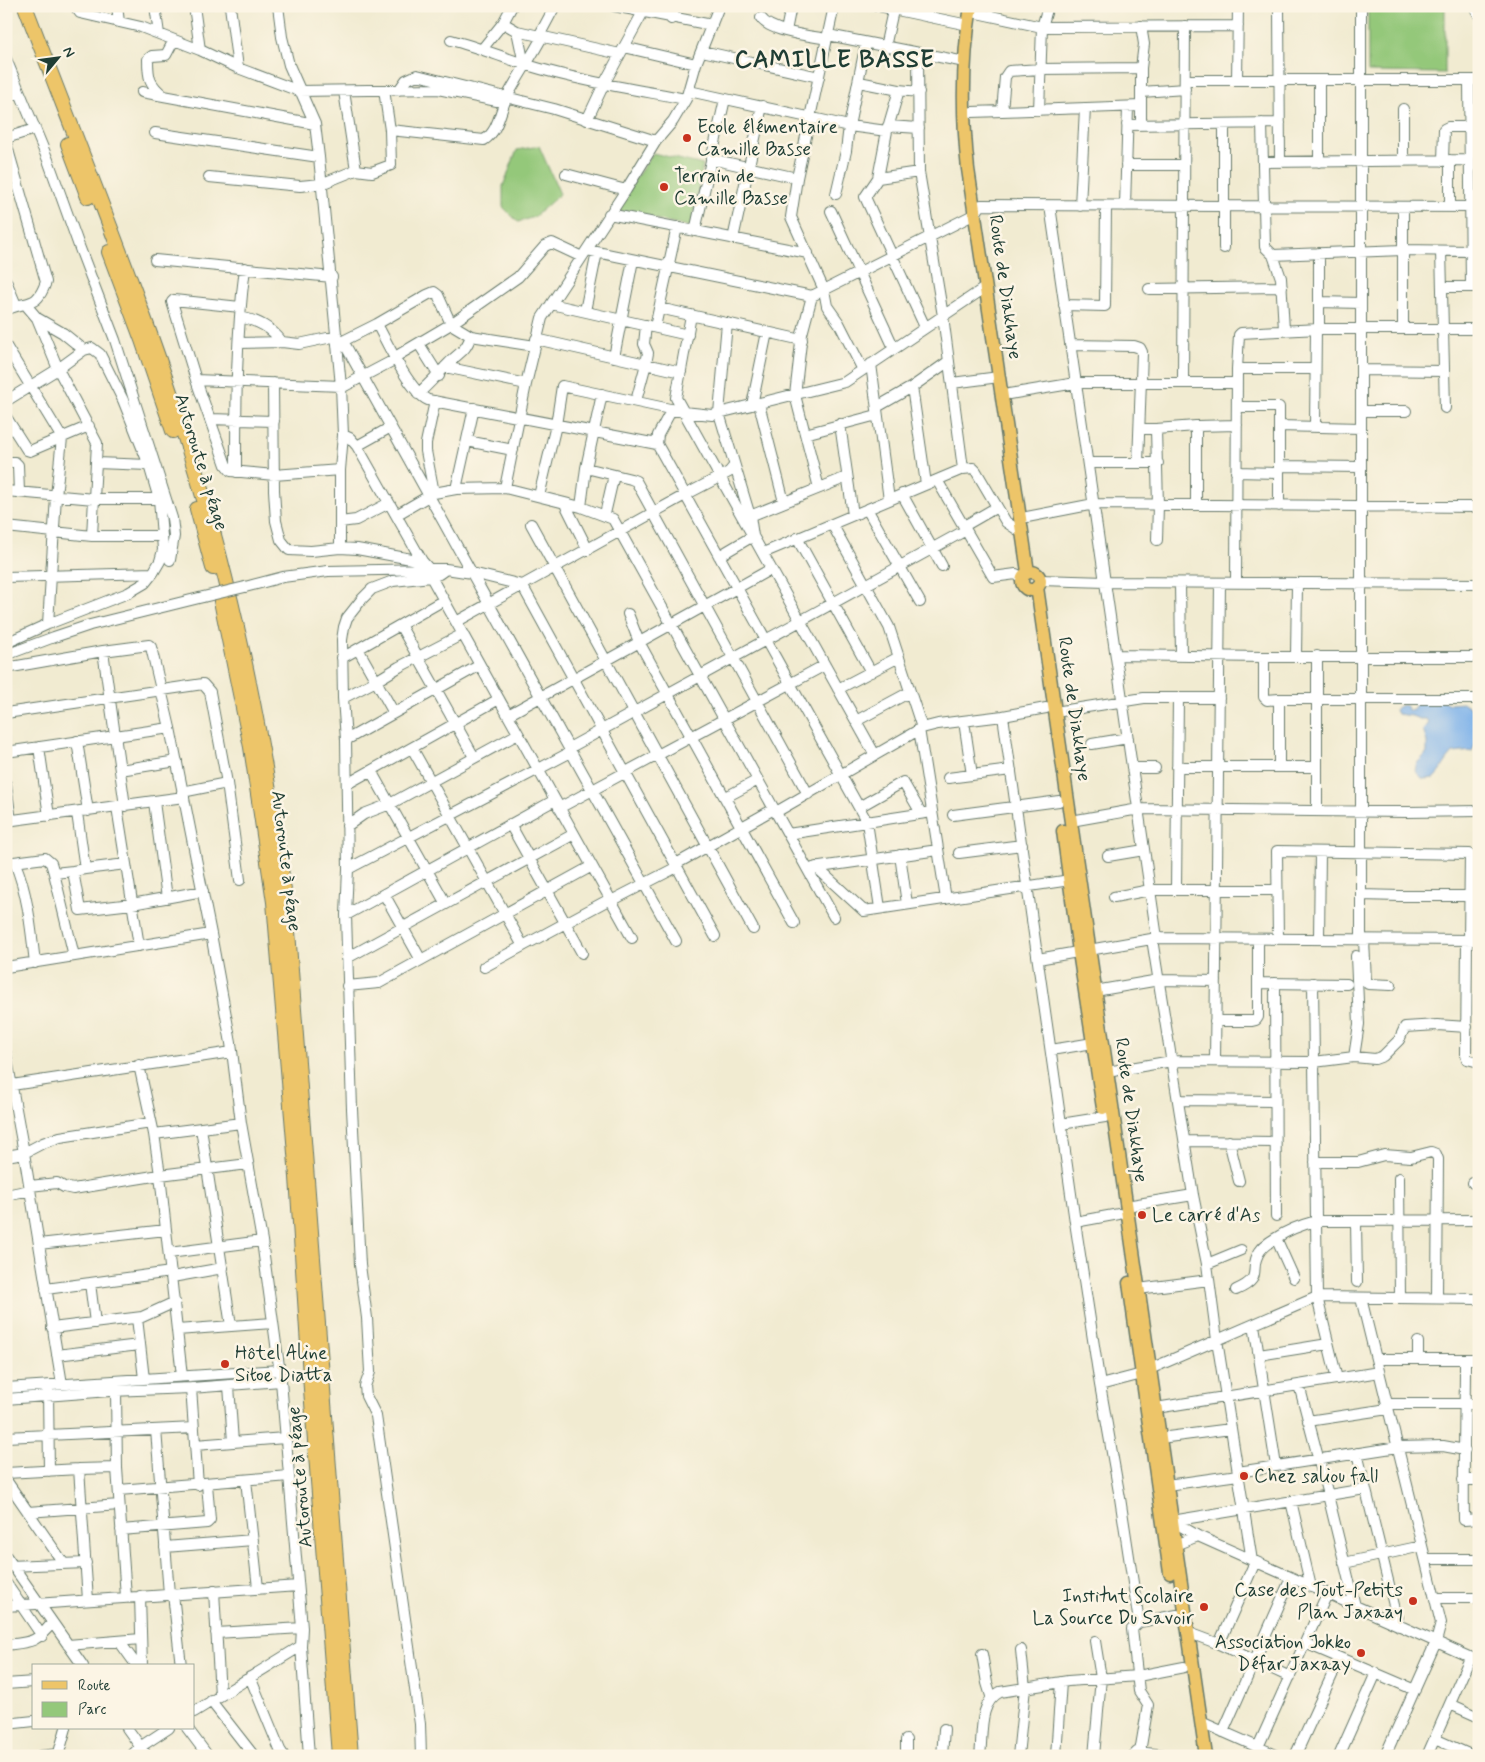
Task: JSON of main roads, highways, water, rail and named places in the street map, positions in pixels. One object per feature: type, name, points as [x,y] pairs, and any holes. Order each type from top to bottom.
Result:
[{"type":"highway","name":"Autoroute à péage","points":[[16,6],[142,340],[178,447],[215,577],[252,747],[274,902],[297,1177],[310,1376],[345,1755]]},
{"type":"highway","points":[[25,6],[145,321],[187,444],[216,541],[245,661],[259,733],[286,905],[349,1728],[345,1755]]},
{"type":"main road","name":"Route de Diakhaye","points":[[975,8],[968,25],[964,62],[964,135],[1010,394],[1027,517],[1032,580],[1051,710],[1071,821],[1093,1043],[1122,1210],[1138,1289],[1146,1372],[1156,1408],[1167,1485],[1167,1521]]},
{"type":"main road","name":"Route de Diakhaye","points":[[975,8],[972,112],[978,210],[986,287],[1021,532],[1032,580]]},
{"type":"main road","name":"Route de Diakhaye","points":[[1051,710],[1059,800],[1070,880],[1084,951],[1095,991],[1107,1072],[1122,1210],[1167,1521],[1187,1632],[1206,1756]]},
{"type":"main road","name":"Route de Diakhaye","points":[[1171,1545],[1177,1615],[1198,1756]]},
{"type":"water","points":[[1443,701],[1449,704],[1464,703],[1471,708],[1476,724],[1477,735],[1475,745],[1472,751],[1453,753],[1434,778],[1423,779],[1415,771],[1417,763],[1427,753],[1427,742],[1423,730],[1429,723],[1426,719],[1397,714],[1395,710],[1400,706],[1406,705],[1409,711],[1413,710],[1416,704]]},
{"type":"place","name":"Ecole élémentaire Camille Basse","points":[[687,138]]},
{"type":"place","name":"Terrain de Camille Basse","points":[[664,187]]},
{"type":"place","name":"Le carré d'As","points":[[1142,1215]]},
{"type":"place","name":"Hôtel Aline Sitoe Diatta","points":[[225,1364]]},
{"type":"place","name":"Chez saliou fall","points":[[1244,1476]]},
{"type":"place","name":"Case des Tout-Petits Plan Jaxaay","points":[[1413,1601]]},
{"type":"place","name":"Institut Scolaire La Source Du Savoir","points":[[1204,1607]]},
{"type":"place","name":"Association Jokko Défar Jaxaay","points":[[1361,1653]]},
{"type":"district","name":"CAMILLE BASSE","points":[[835,60]]}]
